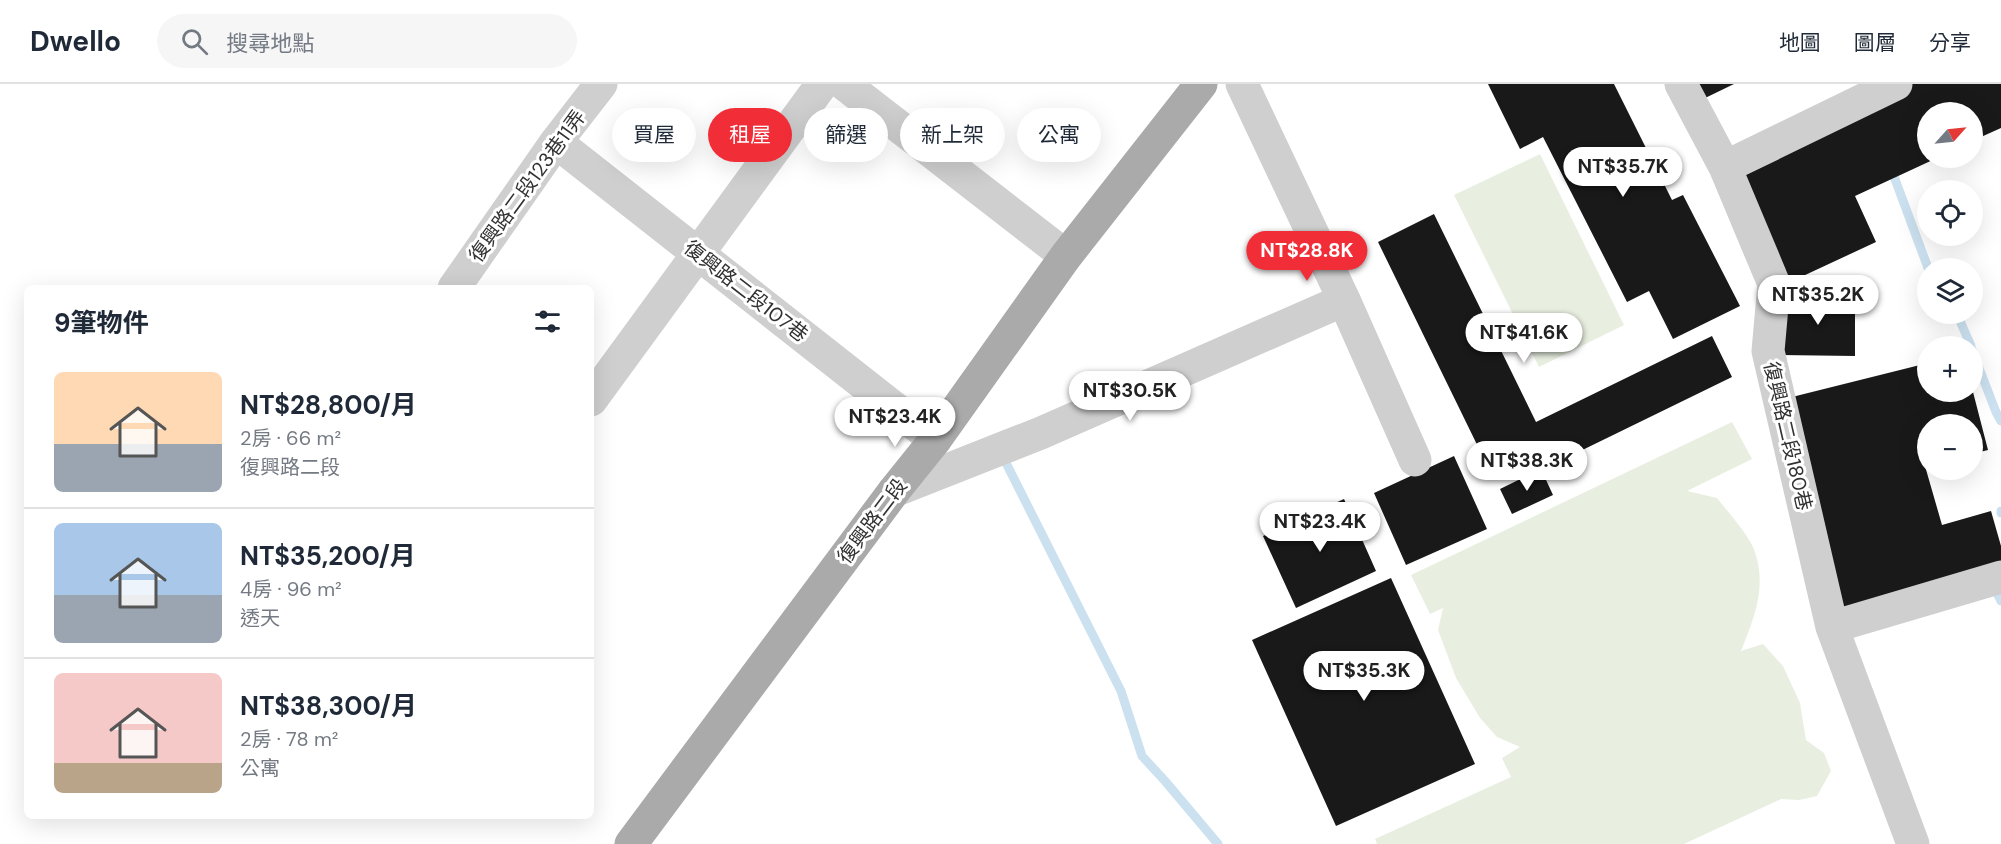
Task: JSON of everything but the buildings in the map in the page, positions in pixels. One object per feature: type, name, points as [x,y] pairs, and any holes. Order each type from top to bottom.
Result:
[{"type":"main road","name":"復興路二段","points":[[631,844],[894,491],[935,440],[1066,256],[1201,84]]},
{"type":"street","name":"復興路二段123巷11弄","points":[[456,285],[556,142],[601,84]]},
{"type":"street","points":[[594,396],[822,84]]},
{"type":"street","points":[[844,84],[1066,256]]},
{"type":"street","points":[[1242,84],[1344,300],[1414,460]]},
{"type":"street","name":"復興路二段180巷","points":[[1681,84],[1725,167],[1774,284],[1768,351],[1833,627],[1913,844]]},
{"type":"street","points":[[1725,167],[1896,84]]},
{"type":"street","name":"復興路二段107巷","points":[[556,142],[935,440]]},
{"type":"street","points":[[894,491],[1041,434],[1344,300]]},
{"type":"street","points":[[1833,627],[2001,577]]},
{"type":"green space","points":[[1540,154],[1624,325],[1539,367],[1454,195]]},
{"type":"green space","points":[[1732,422],[1752,459],[1687,491],[1717,498],[1738,524],[1755,552],[1760,578],[1759,590],[1754,615],[1741,651],[1763,644],[1783,666],[1800,703],[1806,740],[1824,753],[1831,771],[1817,796],[1799,800],[1781,799],[1684,844],[1377,844],[1375,839],[1511,777],[1502,758],[1520,747],[1497,737],[1480,718],[1456,678],[1438,630],[1443,608],[1430,614],[1411,575]]},
{"type":"waterway","points":[[1889,171],[1892,171],[1924,258]]},
{"type":"waterway","points":[[1961,324],[1967,336]]},
{"type":"waterway","points":[[1983,378],[2001,421]]},
{"type":"waterway","points":[[1005,461],[1121,691],[1142,756],[1218,844]]},
{"type":"waterway","points":[[1996,586],[1994,587],[2001,601]]}]
